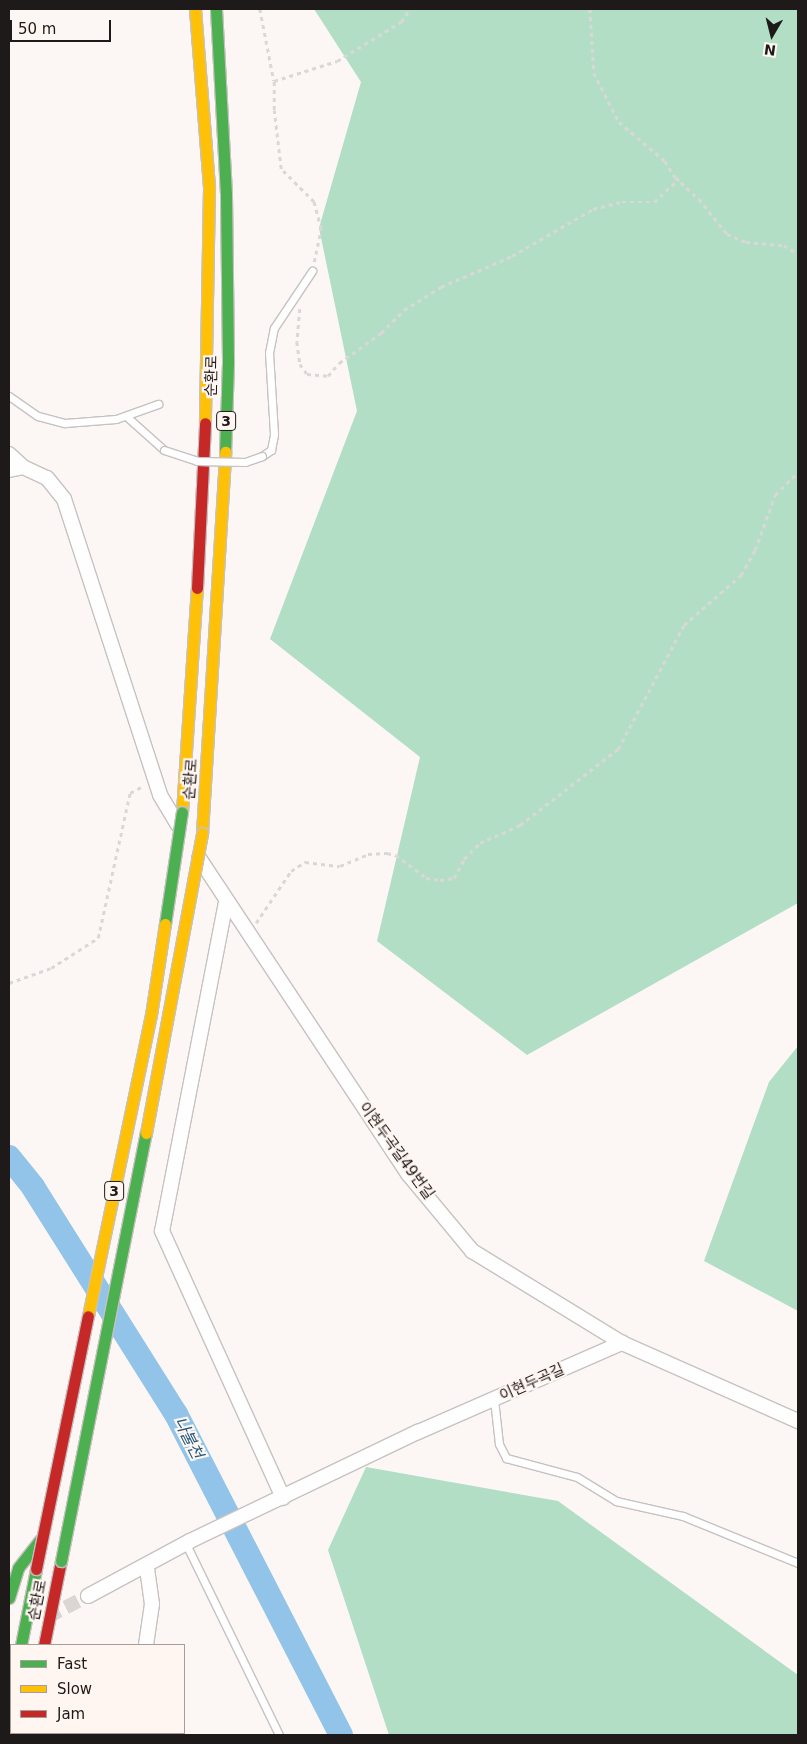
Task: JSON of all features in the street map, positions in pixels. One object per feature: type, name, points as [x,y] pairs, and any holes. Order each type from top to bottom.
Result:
[{"type":"highway","name":"순환로","points":[[21,1644],[151,1015],[182,812],[204,483],[207,357],[209,188],[194,9]]},
{"type":"highway","name":"순환로","points":[[44,1644],[168,1024],[202,833],[224,486],[228,363],[226,195],[216,9]]},
{"type":"highway","points":[[9,1598],[18,1568],[43,1537]]},
{"type":"highway","points":[[61,1561],[68,1591]]},
{"type":"highway","points":[[13,1621],[17,1606],[34,1582]]},
{"type":"street","name":"이현두곡길49번길","points":[[9,454],[23,467],[47,478],[64,499],[160,795],[226,902],[409,1175],[472,1251],[622,1343]]},
{"type":"street","points":[[9,470],[23,467]]},
{"type":"street","points":[[226,902],[162,1231],[283,1498]]},
{"type":"street","points":[[622,1343],[798,1421]]},
{"type":"street","name":"이현두곡길","points":[[188,1543],[494,1399],[622,1343]]},
{"type":"street","points":[[88,1596],[147,1567],[188,1543]]},
{"type":"street","points":[[146,1644],[152,1604],[147,1567]]},
{"type":"lane","points":[[126,416],[164,450],[197,461],[245,462],[272,450],[274,434],[269,353],[274,328],[312,271]]},
{"type":"lane","points":[[9,396],[38,416],[65,423],[126,416],[158,404]]},
{"type":"lane","points":[[494,1399],[498,1444],[506,1458],[577,1477],[616,1501],[683,1516],[798,1563]]},
{"type":"lane","points":[[188,1543],[279,1735]]},
{"type":"path","points":[[260,9],[274,81],[274,110],[281,168],[314,202],[321,229],[312,271]]},
{"type":"path","points":[[274,81],[337,60],[401,22],[410,9]]},
{"type":"path","points":[[590,9],[594,73],[619,122],[665,161],[727,234],[746,242],[784,245],[798,254]]},
{"type":"path","points":[[304,281],[297,342],[300,364],[306,374],[328,376],[338,363],[380,333],[404,310],[441,287],[512,256],[593,209],[622,202],[654,202],[679,179]]},
{"type":"path","points":[[244,929],[259,921],[291,871],[305,862],[340,866],[368,854],[387,853],[396,855],[426,878],[454,878],[464,859],[480,842],[520,825],[618,749],[684,625],[741,575],[755,550],[774,495],[798,472]]},
{"type":"path","points":[[9,983],[51,968],[98,938],[130,793],[155,779]]},
{"type":"green space","points":[[314,9],[798,9],[798,903],[527,1055],[377,941],[420,757],[270,639],[357,411],[319,228],[361,82]]},
{"type":"green space","points":[[798,1046],[798,1311],[704,1261],[769,1082]]},
{"type":"green space","points":[[366,1467],[558,1501],[798,1675],[798,1735],[389,1735],[328,1550]]},
{"type":"waterway","name":"나불천","points":[[9,1157],[33,1187],[176,1414],[341,1735]]},
{"type":"tunnel","points":[[47,1617],[88,1596]]},
{"type":"traffic: fast","points":[[216,9],[226,195],[228,363],[225,452]]},
{"type":"traffic: fast","points":[[165,924],[182,812]]},
{"type":"traffic: fast","points":[[61,1561],[146,1133]]},
{"type":"traffic: fast","points":[[9,1598],[18,1568],[40,1540]]},
{"type":"traffic: fast","points":[[21,1644],[36,1569]]},
{"type":"traffic: fast","points":[[9,1703],[10,1697]]},
{"type":"traffic: slow","points":[[195,9],[209,188],[205,423]]},
{"type":"traffic: slow","points":[[202,833],[225,452]]},
{"type":"traffic: slow","points":[[182,812],[197,588]]},
{"type":"traffic: slow","points":[[146,1133],[202,833]]},
{"type":"traffic: slow","points":[[88,1316],[151,1015],[165,924]]},
{"type":"traffic: jam","points":[[197,588],[205,423]]},
{"type":"traffic: jam","points":[[36,1569],[88,1316]]},
{"type":"traffic: jam","points":[[44,1644],[61,1561]]}]
